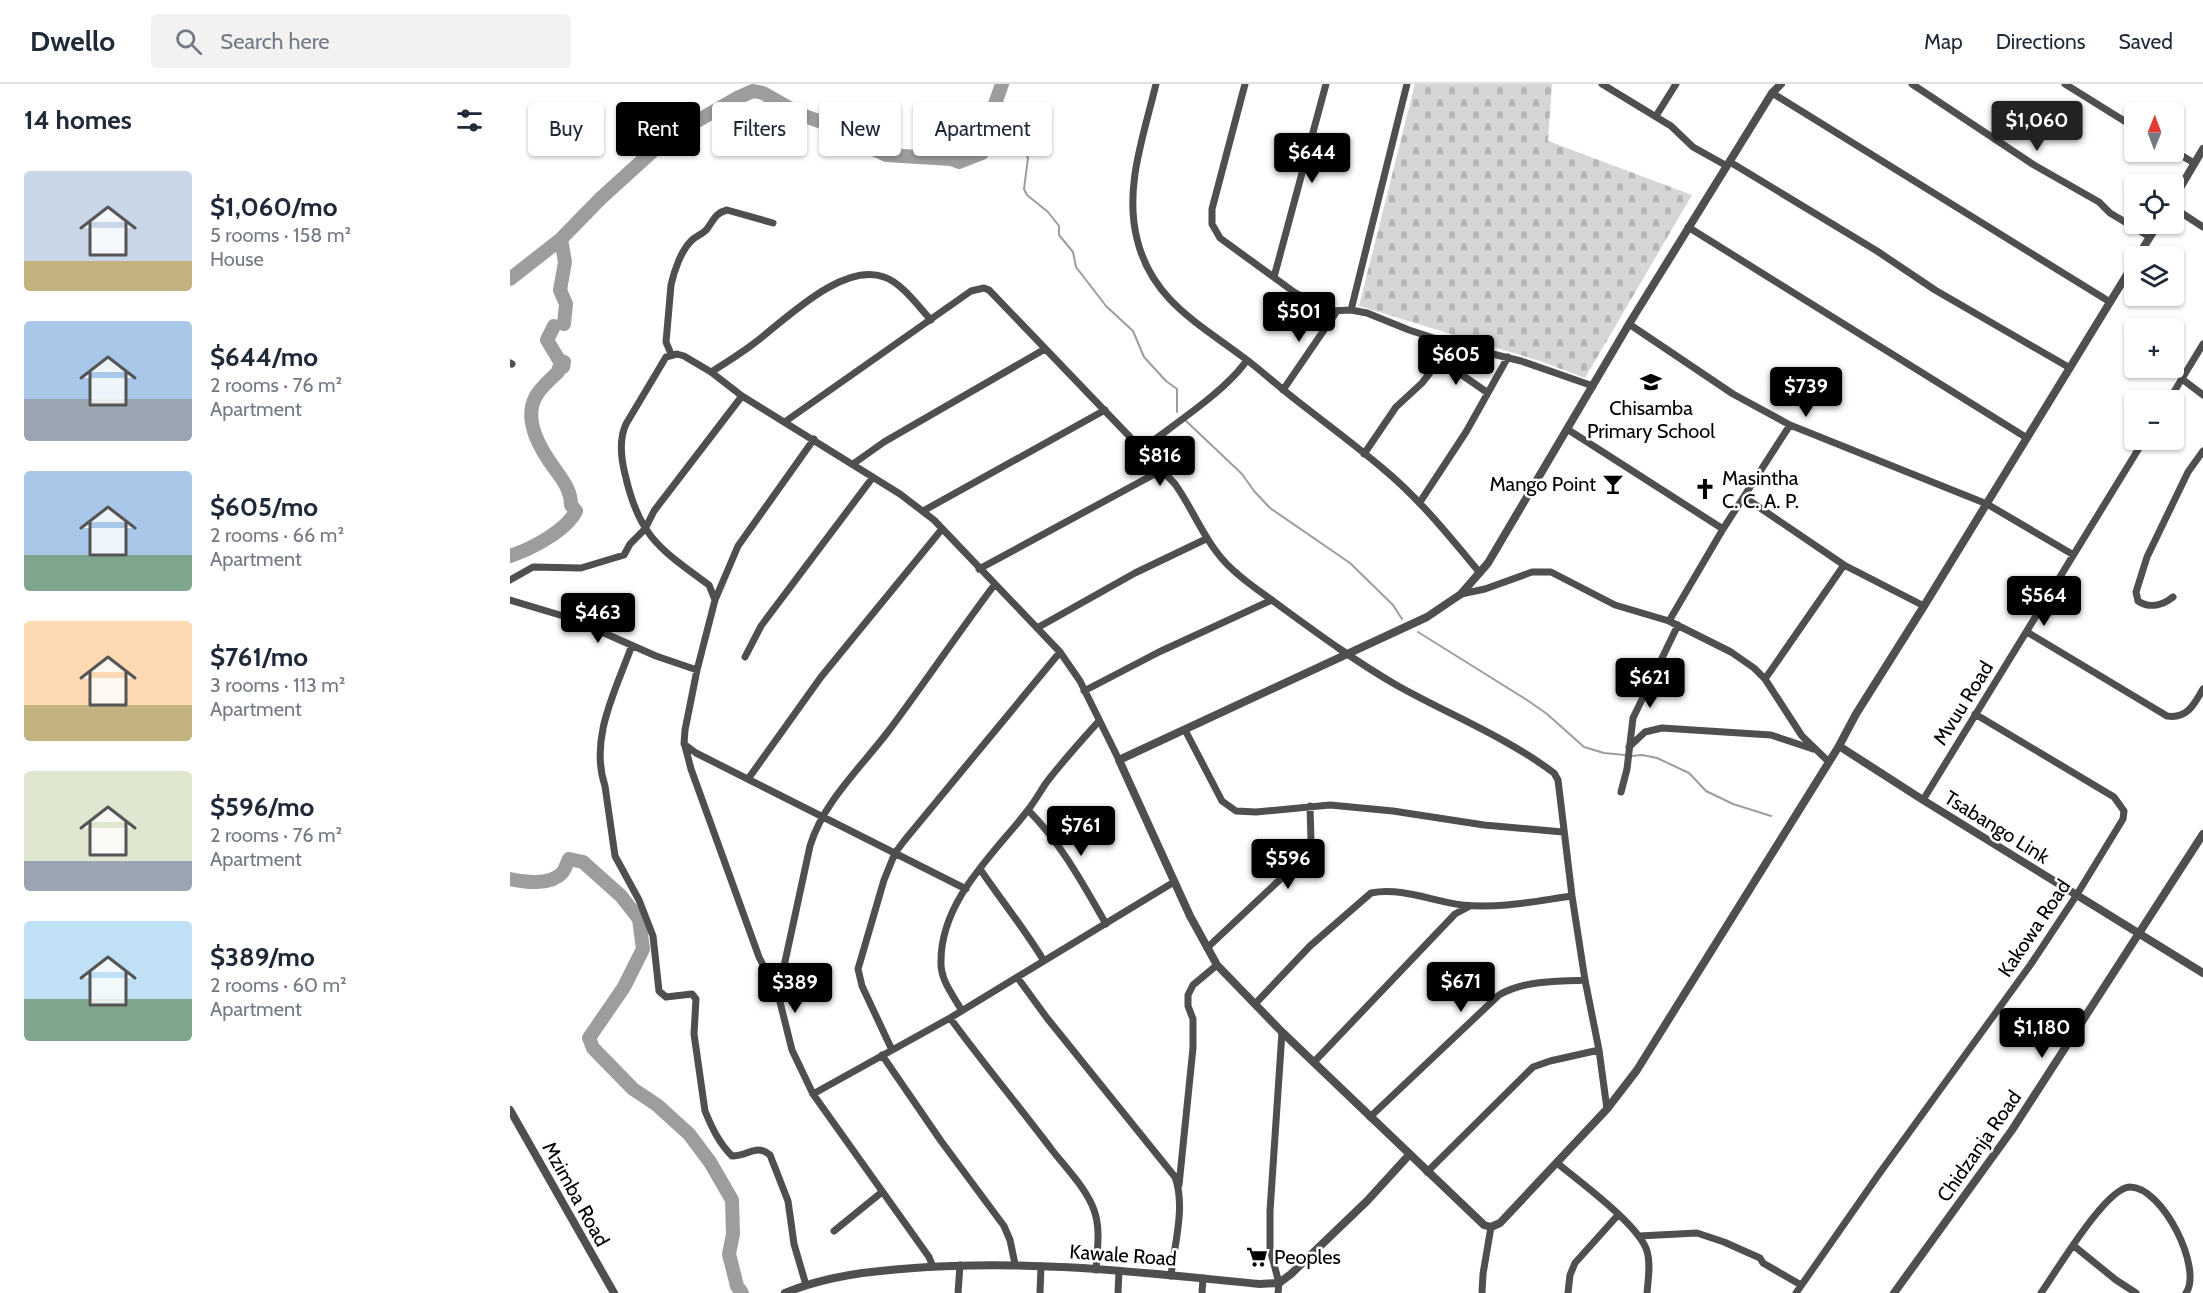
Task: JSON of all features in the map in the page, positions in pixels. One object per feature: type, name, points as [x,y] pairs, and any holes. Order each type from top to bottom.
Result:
[{"type":"street","points":[[1156,84],[1132,186],[1137,239],[1151,277],[1169,301],[1190,319],[1247,360],[1420,502],[1480,573]]},
{"type":"street","points":[[1245,84],[1215,194],[1211,217],[1215,231],[1221,238],[1311,302],[1330,310],[1367,313],[1452,344],[1508,357],[1593,386]]},
{"type":"street","points":[[1274,277],[1326,84]]},
{"type":"street","points":[[1351,310],[1407,84]]},
{"type":"street","points":[[1602,84],[1656,116],[1677,131],[1693,147],[1728,164],[1877,251],[1935,290],[2070,368]]},
{"type":"street","points":[[1656,116],[1676,84]]},
{"type":"street","points":[[1912,84],[2034,165],[2099,202],[2110,213],[2150,237]]},
{"type":"street","points":[[2065,84],[2124,121]]},
{"type":"street","points":[[1119,760],[1427,617],[1461,594],[1480,573],[1688,227],[1777,87],[2110,302]]},
{"type":"street","points":[[2184,180],[2203,149]]},
{"type":"street","points":[[2184,157],[2194,163]]},
{"type":"street","points":[[671,354],[666,342],[671,285],[676,268],[690,241],[706,230],[713,217],[722,211],[727,210],[773,223]]},
{"type":"street","points":[[2184,215],[2203,227]]},
{"type":"street","points":[[1688,227],[2027,438]]},
{"type":"street","points":[[2144,246],[2152,234]]},
{"type":"street","points":[[711,372],[735,357],[813,298],[838,282],[861,274],[878,275],[893,282],[931,320]]},
{"type":"street","points":[[715,600],[710,585],[664,550],[645,529],[631,499],[623,465],[622,436],[626,424],[662,361],[671,354],[684,356],[711,372],[742,396],[786,421],[923,511],[1060,652],[1075,673],[1119,760],[1174,882],[1216,965],[1478,1221],[1491,1227],[1500,1223],[1607,1109],[1676,1011],[2124,279]]},
{"type":"street","points":[[786,421],[970,291],[984,288],[998,299],[1162,470],[1185,498],[1206,539],[1233,570],[1334,646],[1398,686],[1503,741],[1554,773],[1558,780],[1572,896],[1607,1109]]},
{"type":"street","points":[[1283,390],[1337,311]]},
{"type":"street","points":[[1629,324],[1733,394],[1790,425],[1987,504],[2072,554]]},
{"type":"street","points":[[1364,454],[1390,414],[1422,383],[1452,344]]},
{"type":"street","points":[[2176,390],[2203,344]]},
{"type":"street","points":[[853,464],[884,442],[1045,349]]},
{"type":"street","points":[[1443,356],[1462,375],[1488,393]]},
{"type":"street","points":[[1420,502],[1466,432],[1508,357]]},
{"type":"street","points":[[1142,449],[1240,371],[1247,360]]},
{"type":"street","points":[[2192,363],[2203,361]]},
{"type":"street","points":[[2182,380],[2203,395]]},
{"type":"street","points":[[510,580],[537,566],[581,567],[620,558],[645,529],[654,511],[742,396]]},
{"type":"street","points":[[923,511],[1105,410]]},
{"type":"street","points":[[1669,621],[1723,529],[1790,425]]},
{"type":"street","points":[[1567,429],[1723,529]]},
{"type":"street","points":[[814,440],[738,546],[715,600],[697,670],[684,744],[759,957],[778,994],[792,1050],[813,1094],[933,1266]]},
{"type":"street","name":"Mvuu Road","points":[[1923,801],[2138,450]]},
{"type":"street","points":[[2173,597],[2163,603],[2150,606],[2138,600],[2136,592],[2147,556],[2188,472],[2203,451]]},
{"type":"street","points":[[979,569],[1162,470]]},
{"type":"street","points":[[745,657],[761,626],[873,477]]},
{"type":"street","points":[[1744,497],[1844,565],[1924,606]]},
{"type":"street","points":[[748,778],[821,677],[942,530]]},
{"type":"street","points":[[1037,628],[1135,573],[1206,539]]},
{"type":"street","points":[[1764,679],[1844,565]]},
{"type":"street","points":[[1461,594],[1485,589],[1532,572],[1551,572],[1615,605],[1678,625],[1731,652],[1748,664],[1764,679],[1802,736],[1828,762]]},
{"type":"street","points":[[778,994],[813,835],[824,816],[995,584]]},
{"type":"street","points":[[510,600],[570,618],[656,656],[697,670]]},
{"type":"street","points":[[1084,691],[1159,652],[1272,600]]},
{"type":"street","points":[[1621,792],[1627,769],[1630,730],[1636,709],[1678,625]]},
{"type":"street","points":[[2026,632],[2167,716],[2180,717],[2186,714],[2203,689]]},
{"type":"street","points":[[632,645],[607,715],[600,746],[601,775],[605,786],[615,856],[639,900],[653,936],[659,991],[666,997],[692,994],[696,999],[694,1034],[705,1111],[709,1121],[717,1138],[732,1156],[743,1156],[757,1149],[764,1150],[770,1155],[788,1201],[794,1244],[806,1285]]},
{"type":"street","points":[[892,1050],[862,986],[858,969],[884,880],[895,853],[1060,652]]},
{"type":"street","name":"Kakowa Road","points":[[1796,1293],[2031,964],[2120,826],[2124,811],[2114,797],[1975,714]]},
{"type":"street","points":[[962,1011],[944,981],[940,959],[953,911],[980,869],[1028,810],[1048,781],[1099,721]]},
{"type":"street","points":[[1629,747],[1639,736],[1653,730],[1696,729],[1772,735],[1820,753]]},
{"type":"street","points":[[1185,730],[1211,782],[1227,806],[1236,811],[1310,806],[1354,807],[1484,825],[1563,832]]},
{"type":"street","points":[[684,744],[696,753],[966,889]]},
{"type":"street","name":"Tsabango Link","points":[[1839,746],[1923,801],[2203,973]]},
{"type":"street","points":[[1207,948],[1304,857],[1311,841],[1310,806]]},
{"type":"street","points":[[1028,810],[1040,822],[1073,867],[1106,924]]},
{"type":"street","name":"Chidzanja Road","points":[[1894,1293],[2012,1130],[2203,834]]},
{"type":"street","points":[[980,869],[1006,908],[1023,926],[1044,961]]},
{"type":"street","points":[[813,1094],[962,1011],[1174,882]]},
{"type":"street","points":[[1255,1004],[1310,946],[1371,893],[1400,893],[1473,905],[1520,903],[1572,896]]},
{"type":"street","points":[[1314,1062],[1455,914],[1473,905]]},
{"type":"street","points":[[1171,1276],[1192,1048],[1192,1019],[1188,1006],[1188,995],[1193,985],[1216,965]]},
{"type":"street","points":[[1017,977],[1052,1025],[1169,1168],[1179,1187]]},
{"type":"street","points":[[1370,1117],[1498,995],[1526,983],[1585,981]]},
{"type":"street","points":[[950,1018],[1092,1204],[1098,1233],[1096,1270]]},
{"type":"street","points":[[1278,1293],[1279,1283],[1270,1249],[1270,1211],[1282,1032]]},
{"type":"street","points":[[1427,1172],[1533,1067],[1599,1050]]},
{"type":"street","points":[[882,1056],[1004,1226],[1010,1240],[1015,1264]]},
{"type":"street","name":"Mzimba Road","points":[[510,1110],[614,1293]]},
{"type":"street","points":[[1279,1283],[1331,1236],[1409,1155]]},
{"type":"street","points":[[1557,1163],[1639,1236],[1648,1255],[1647,1293]]},
{"type":"street","points":[[2041,1293],[2094,1215],[2115,1193],[2131,1187],[2144,1191],[2159,1201],[2175,1222],[2192,1255],[2196,1270],[2195,1278],[2186,1293]]},
{"type":"street","points":[[834,1232],[882,1192]]},
{"type":"street","points":[[1569,1293],[1570,1275],[1575,1263],[1618,1215]]},
{"type":"street","points":[[1482,1293],[1491,1227]]},
{"type":"street","points":[[1639,1236],[1696,1233],[1724,1242],[1760,1258],[1763,1263],[1801,1285]]},
{"type":"street","points":[[2074,1246],[2136,1293]]},
{"type":"street","name":"Kawale Road","points":[[786,1293],[806,1285],[855,1274],[960,1265],[1015,1264],[1260,1284],[1279,1283]]},
{"type":"street","points":[[958,1293],[960,1265]]},
{"type":"street","points":[[1040,1293],[1041,1266]]},
{"type":"street","points":[[1118,1293],[1119,1272]]},
{"type":"street","points":[[1202,1293],[1203,1278]]},
{"type":"green space","points":[[1415,84],[1552,84],[1548,141],[1692,195],[1585,378],[1540,361],[1359,306]]},
{"type":"waterway","points":[[510,279],[561,239],[600,199],[666,139],[753,91],[763,93],[802,115],[827,124],[849,138],[886,155],[951,159],[959,162],[982,153],[987,144],[991,115],[1002,84]]},
{"type":"waterway","points":[[1001,85],[1001,116],[1028,158],[1024,189],[1027,195],[1048,212],[1059,226],[1059,235],[1073,252],[1076,267],[1106,306],[1133,331],[1144,357],[1166,381],[1177,389],[1177,412]]},
{"type":"waterway","points":[[561,239],[565,262],[560,290],[566,304],[564,324]]},
{"type":"waterway","points":[[510,556],[528,549],[556,532],[576,511],[571,505],[565,484],[540,446],[531,416],[536,396],[559,368],[563,367],[564,362],[559,360],[547,340],[554,326]]},
{"type":"waterway","points":[[1185,420],[1242,474],[1270,508],[1350,563],[1393,605],[1402,619]]},
{"type":"waterway","points":[[1418,632],[1527,700],[1547,714],[1584,747],[1604,753],[1625,755]]},
{"type":"waterway","points":[[1631,756],[1642,755],[1657,758],[1689,773],[1706,791],[1733,804],[1771,816]]},
{"type":"waterway","points":[[510,879],[537,882],[551,880],[562,873],[569,859],[583,862],[621,896],[639,919],[643,949],[624,987],[589,1038],[593,1048],[633,1089],[657,1105],[689,1134],[710,1162],[732,1200],[733,1234],[729,1254],[737,1286],[742,1293]]},
{"type":"place","name":"Chisamba Primary School","points":[[1651,382]]},
{"type":"place","name":"Mango Point","points":[[1613,484]]},
{"type":"place","name":"Masintha C. C. A. P.","points":[[1705,489]]},
{"type":"place","name":"Peoples","points":[[1257,1257]]}]
